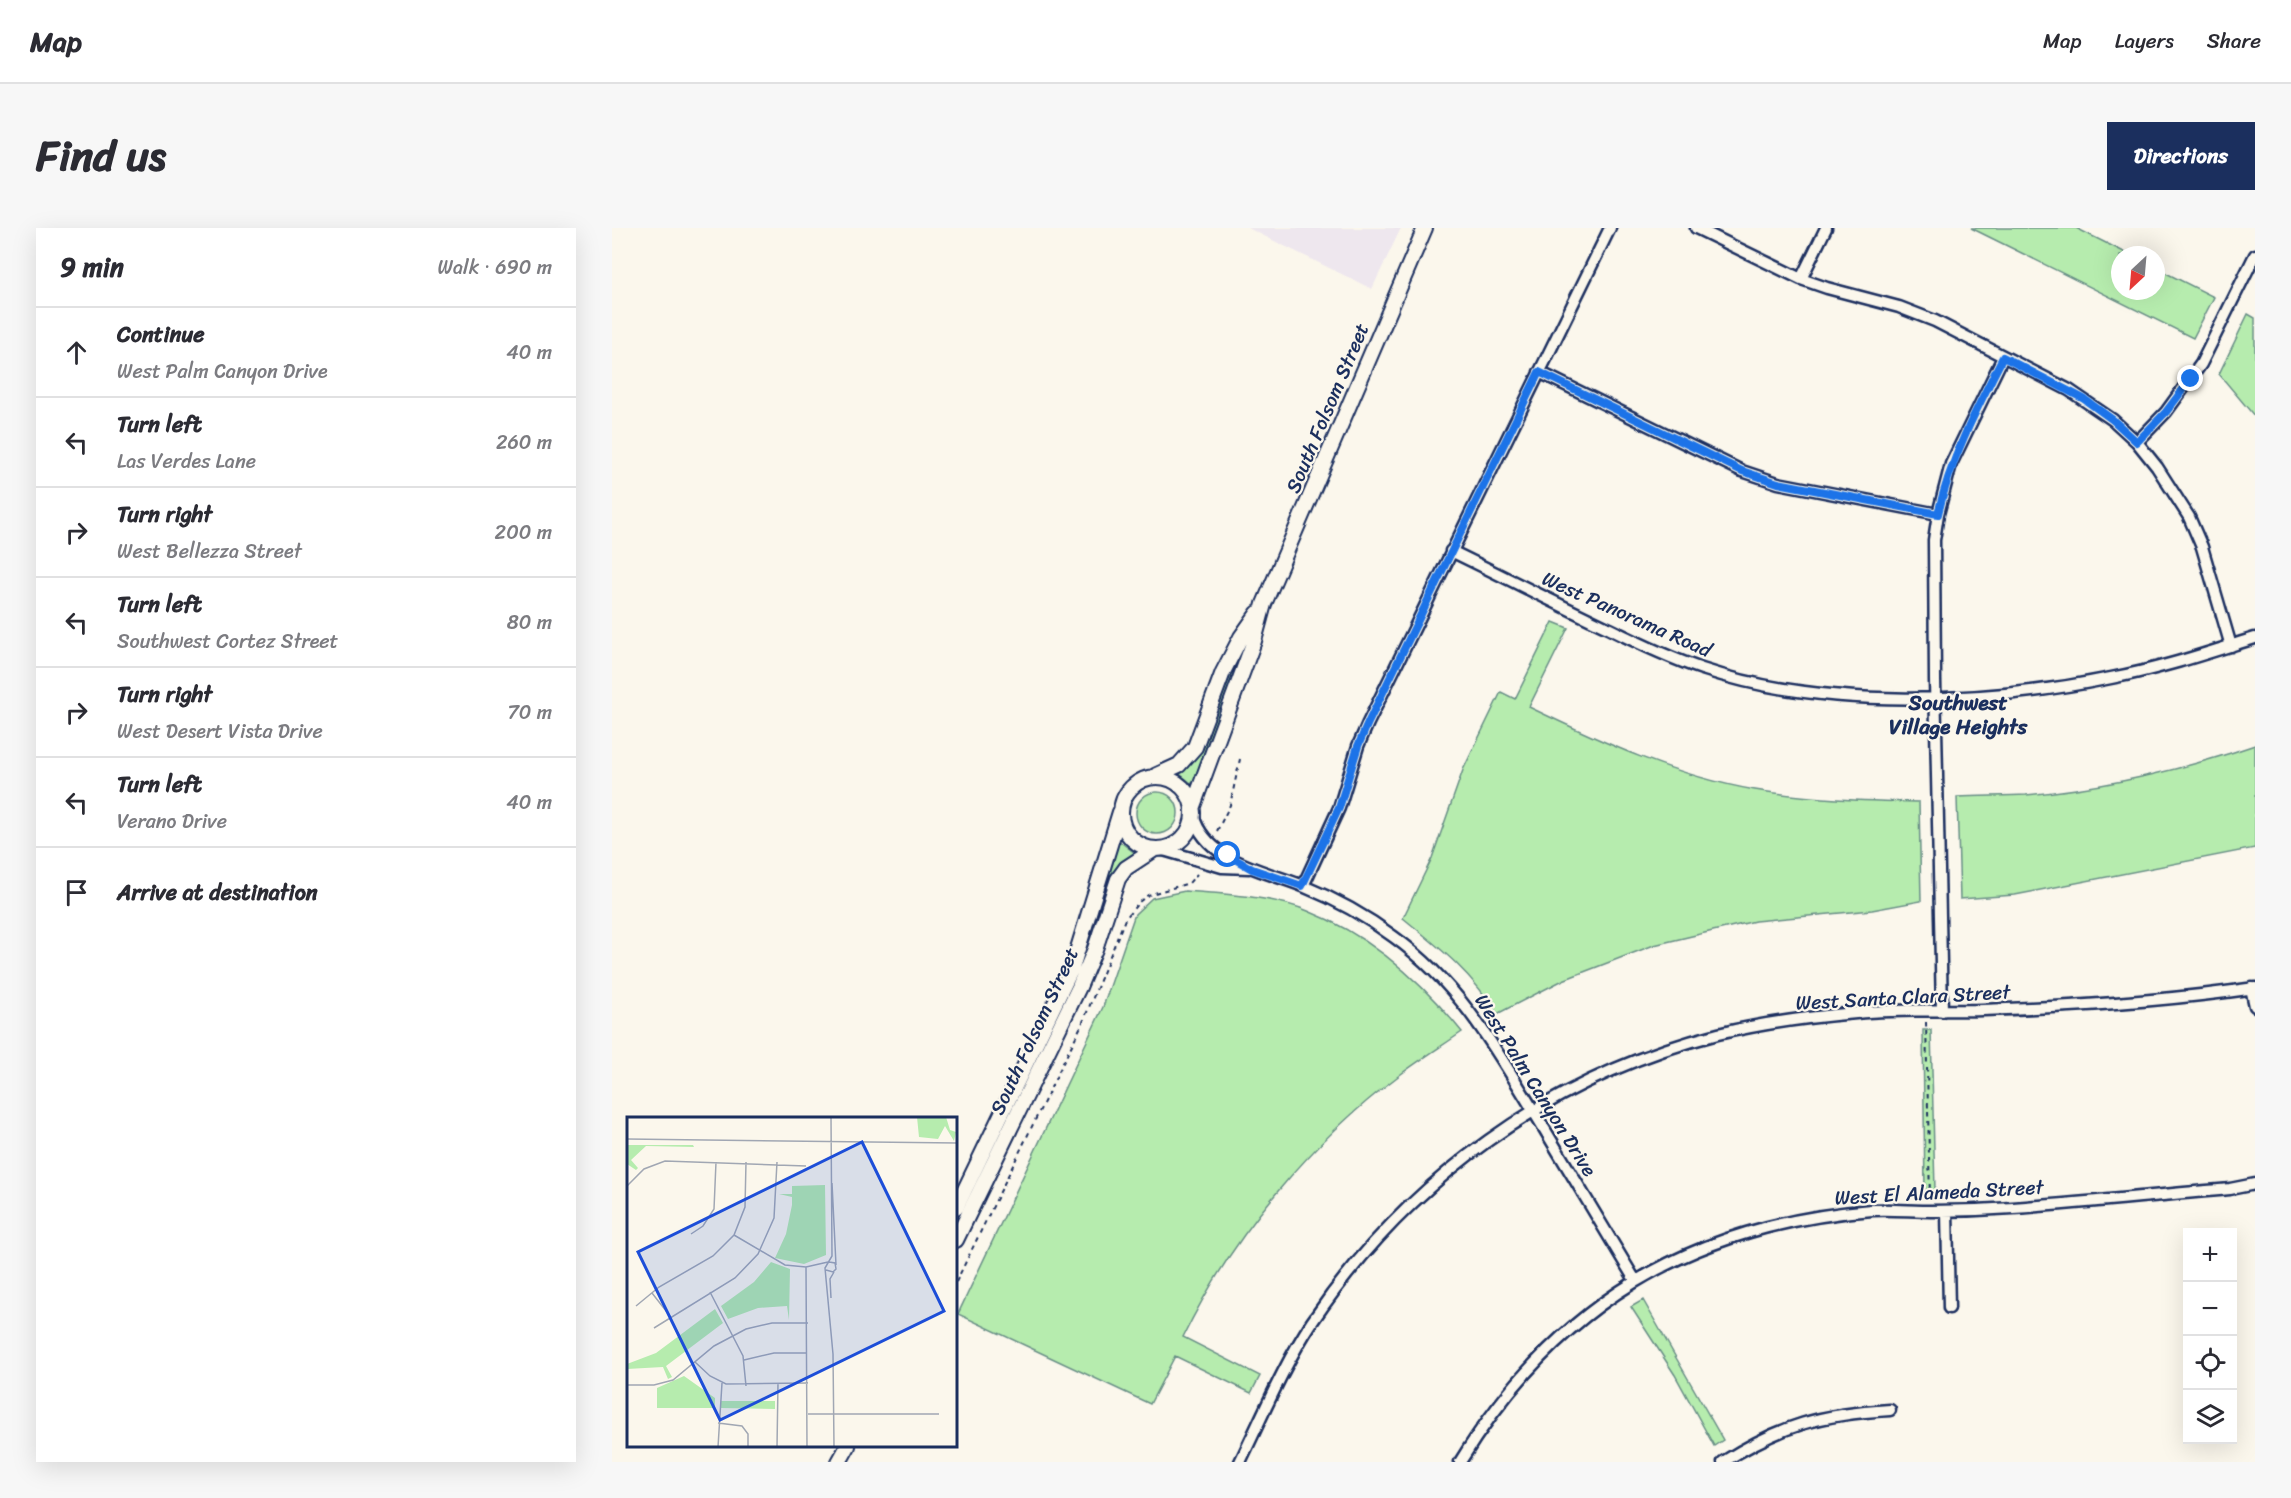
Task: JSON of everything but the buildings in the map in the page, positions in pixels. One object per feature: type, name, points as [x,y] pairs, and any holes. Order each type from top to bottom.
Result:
[{"type":"street","name":"South Folsom Street","points":[[1193,811],[1254,641],[1264,604],[1425,228]]},
{"type":"street","points":[[1302,886],[1339,808],[1358,746],[1368,723],[1610,228]]},
{"type":"street","points":[[1696,228],[1801,279],[1917,314],[2084,399],[2113,420],[2137,442],[2157,467],[2189,518],[2202,547],[2231,646]]},
{"type":"street","points":[[1801,279],[1826,228]]},
{"type":"street","points":[[2137,442],[2166,412],[2201,364],[2255,255]]},
{"type":"street","points":[[1942,1011],[1933,564],[1938,514],[1949,472],[1962,439],[2003,357]]},
{"type":"street","points":[[1539,372],[1742,471],[1778,483],[1938,514]]},
{"type":"street","name":"West Panorama Road","points":[[1452,551],[1665,655],[1703,669],[1765,685],[1837,695],[1935,697],[2011,693],[2074,685],[2147,670],[2255,638]]},
{"type":"street","name":"South Folsom Street","points":[[1150,777],[1179,765],[1195,747],[1223,672],[1241,637],[1264,604]]},
{"type":"street","points":[[1150,777],[1173,780],[1182,787],[1189,796],[1193,811],[1186,834],[1179,842],[1158,849],[1144,847],[1134,842],[1122,824],[1120,812],[1129,789],[1139,781],[1150,777]]},
{"type":"street","name":"West Palm Canyon Drive","points":[[1193,811],[1196,825],[1211,844],[1252,869],[1302,886],[1351,908],[1395,937],[1423,960],[1459,996],[1490,1037],[1635,1280]]},
{"type":"street","name":"South Folsom Street","points":[[957,1206],[1072,968],[1120,812]]},
{"type":"street","name":"South Folsom Street","points":[[957,1238],[1079,987],[1095,949],[1118,879],[1132,863],[1158,849]]},
{"type":"street","name":"West Palm Canyon Drive","points":[[1158,849],[1222,867],[1252,869]]},
{"type":"street","points":[[2253,988],[2255,1006]]},
{"type":"street","name":"West Santa Clara Street","points":[[1240,1462],[1291,1358],[1311,1324],[1351,1268],[1415,1199],[1462,1159],[1548,1101],[1642,1059],[1718,1035],[1800,1019],[1860,1013],[1926,1012],[2140,1001],[2253,988]]},
{"type":"street","name":"West El Alameda Street","points":[[1460,1462],[1497,1407],[1532,1365],[1571,1328],[1635,1280],[1715,1243],[1759,1229],[1821,1216],[1874,1210],[1930,1211],[2078,1203],[2230,1189],[2255,1184]]},
{"type":"street","points":[[1947,1210],[1949,1308]]},
{"type":"street","points":[[1723,1462],[1745,1448],[1795,1425],[1827,1416],[1890,1410]]},
{"type":"street","points":[[840,1462],[848,1447]]},
{"type":"path","points":[[1216,833],[1230,805],[1240,759]]},
{"type":"path","points":[[957,1280],[1083,1022],[1125,919],[1139,902],[1148,896],[1190,883],[1200,867]]},
{"type":"path","points":[[1926,1012],[1930,1211]]},
{"type":"shaded area","points":[[1248,228],[1401,228],[1372,289]]},
{"type":"green space","points":[[1971,228],[2076,228],[2112,246],[2111,297]]},
{"type":"green space","points":[[2165,272],[2214,297],[2193,338],[2116,300],[2165,300]]},
{"type":"green space","points":[[2248,314],[2255,318],[2255,417],[2219,374]]},
{"type":"green space","points":[[1553,622],[1568,628],[1529,707],[1639,756],[1725,784],[1775,793],[1816,797],[1919,802],[1921,901],[1872,910],[1755,921],[1654,945],[1563,980],[1497,1014],[1466,974],[1403,918],[1432,858],[1463,770],[1501,692],[1515,699]]},
{"type":"green space","points":[[1246,638],[1249,639],[1195,786],[1177,772]]},
{"type":"green space","points":[[2255,745],[2255,848],[2015,895],[1960,899],[1957,797],[2026,795],[2113,783],[2171,770]]},
{"type":"green space","points":[[1157,792],[1172,798],[1178,813],[1172,828],[1157,834],[1142,828],[1136,813],[1142,798]]},
{"type":"green space","points":[[1118,840],[1136,854],[1088,950],[957,1230],[957,1218],[1064,996]]},
{"type":"green space","points":[[1185,891],[1247,896],[1279,902],[1330,921],[1373,946],[1392,961],[1429,995],[1462,1032],[1409,1068],[1368,1101],[1305,1160],[1250,1227],[1225,1262],[1203,1299],[1183,1337],[1260,1376],[1251,1393],[1175,1356],[1150,1404],[958,1314],[1103,1007],[1135,914],[1152,898]]},
{"type":"green space","points":[[1923,1030],[1931,1030],[1935,1191],[1925,1191]]},
{"type":"green space","points":[[1643,1300],[1723,1440],[1714,1446],[1675,1375],[1631,1307]]},
{"type":"district","name":"Southwest Village Heights","points":[[1958,715]]},
{"type":"route","points":[[1228,855],[1252,869],[1302,886],[1339,808],[1358,746],[1368,723],[1539,372],[1742,471],[1778,483],[1938,514],[1951,464],[2003,357],[2084,399],[2113,420],[2137,442],[2166,412],[2191,379]]}]
